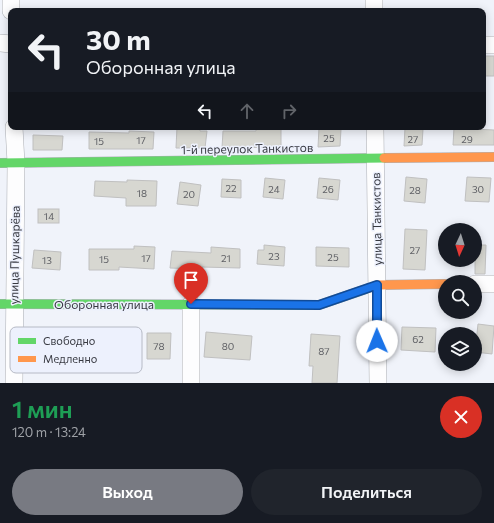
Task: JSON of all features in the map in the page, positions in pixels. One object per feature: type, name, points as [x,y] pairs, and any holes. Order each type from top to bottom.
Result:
[{"type":"street","name":"улица Пушкарёва","points":[[10,338],[7,304],[8,163],[14,130]]},
{"type":"street","name":"улица Танкистов","points":[[375,130],[378,383]]},
{"type":"street","name":"1-й переулок Танкистов","points":[[8,163],[494,158]]},
{"type":"street","name":"Оборонная улица","points":[[7,304],[319,305],[377,285],[438,284]]},
{"type":"street","points":[[482,284],[494,284]]},
{"type":"street","points":[[191,304],[191,383]]},
{"type":"street","name":"улица Пушкарёва","points":[[13,373],[14,383]]},
{"type":"building","points":[[486,56],[494,56],[494,76],[486,76]]},
{"type":"building","points":[[177,130],[207,131],[205,148],[176,148]]},
{"type":"building","points":[[281,130],[281,147],[222,148],[223,131]]},
{"type":"building","points":[[319,130],[341,130],[340,146],[318,147]]},
{"type":"building","points":[[405,130],[423,130],[422,145],[404,146]]},
{"type":"building","points":[[454,130],[494,130],[494,145],[453,145]]},
{"type":"building","points":[[129,131],[154,132],[153,149],[89,149],[89,132],[129,133]]},
{"type":"building","points":[[33,135],[63,136],[62,150],[33,150]]},
{"type":"building","points":[[406,177],[427,179],[425,203],[404,201]]},
{"type":"building","points":[[467,177],[491,178],[489,202],[465,201]]},
{"type":"building","points":[[265,178],[285,180],[283,199],[263,197]]},
{"type":"building","points":[[319,178],[340,180],[338,200],[317,198]]},
{"type":"building","points":[[222,179],[241,180],[241,198],[221,197]]},
{"type":"building","points":[[127,180],[157,181],[156,206],[126,206],[126,198],[94,196],[95,181],[127,182]]},
{"type":"building","points":[[180,182],[201,185],[198,206],[177,204]]},
{"type":"building","points":[[38,209],[59,209],[59,223],[38,223]]},
{"type":"building","points":[[405,229],[427,230],[425,270],[403,269]]},
{"type":"building","points":[[264,245],[285,247],[284,266],[257,264],[258,250],[264,250]]},
{"type":"building","points":[[482,245],[486,245],[485,274],[475,274],[475,267],[482,267]]},
{"type":"building","points":[[134,246],[155,247],[154,269],[119,267],[119,270],[89,270],[89,249],[134,249]]},
{"type":"building","points":[[211,247],[240,249],[240,268],[170,268],[172,251],[211,253]]},
{"type":"building","points":[[316,247],[349,248],[349,267],[316,266]]},
{"type":"building","points":[[34,250],[61,252],[60,270],[32,268]]},
{"type":"building","points":[[478,324],[494,326],[492,354],[482,353],[482,327],[478,327]]},
{"type":"building","points":[[402,327],[436,328],[435,352],[401,350]]},
{"type":"building","points":[[206,332],[252,336],[250,360],[204,357]]},
{"type":"building","points":[[147,333],[171,333],[170,359],[147,359]]},
{"type":"building","points":[[311,334],[340,336],[337,383],[312,383],[313,366],[309,366]]},
{"type":"traffic: fast","points":[[0,163],[384,158]]},
{"type":"traffic: fast","points":[[0,304],[319,305],[369,288]]},
{"type":"traffic: slow","points":[[384,158],[494,157]]},
{"type":"traffic: slow","points":[[369,288],[377,285],[438,284]]},
{"type":"route","points":[[191,304],[319,305],[377,285],[377,341]]}]
